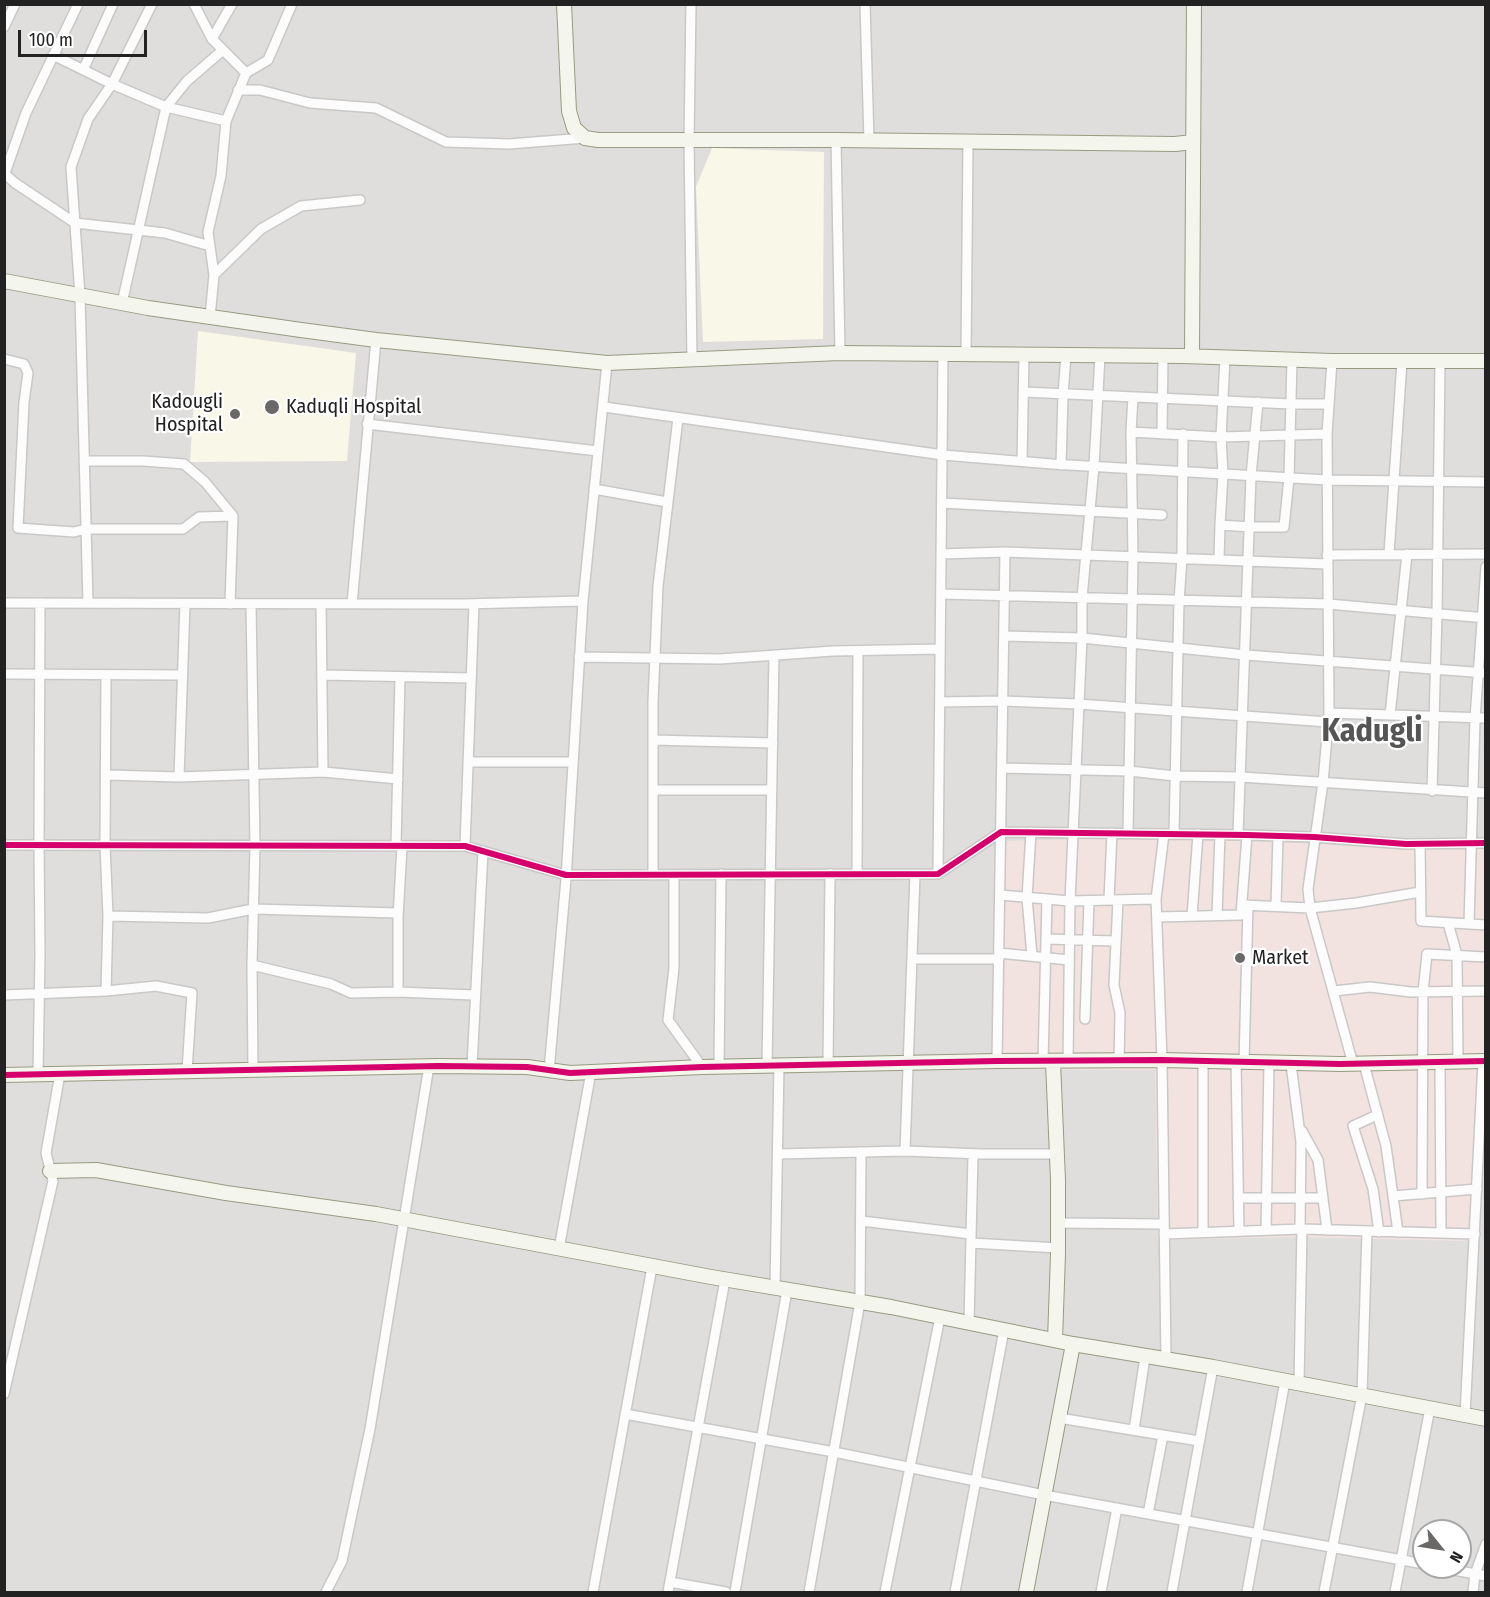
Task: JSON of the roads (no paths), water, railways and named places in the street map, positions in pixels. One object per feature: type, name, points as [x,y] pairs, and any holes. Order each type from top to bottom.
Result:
[{"type":"street","points":[[78,4],[26,113],[5,173],[15,183],[75,223],[165,233],[210,246]]},
{"type":"street","points":[[84,69],[113,4]]},
{"type":"street","points":[[88,603],[80,296],[71,167],[88,119],[112,84],[152,4]]},
{"type":"street","points":[[194,4],[212,39],[246,74]]},
{"type":"street","points":[[212,39],[232,4]]},
{"type":"street","points":[[210,317],[214,275],[208,232],[221,176],[226,121],[246,74],[268,60],[292,4]]},
{"type":"street","points":[[564,4],[568,111],[574,128],[585,138]]},
{"type":"street","points":[[692,4],[689,141],[692,360]]},
{"type":"street","points":[[865,4],[869,140]]},
{"type":"street","points":[[1192,356],[1194,4]]},
{"type":"street","points":[[4,27],[13,5]]},
{"type":"street","points":[[123,303],[166,107],[187,81],[223,50]]},
{"type":"street","points":[[53,55],[166,107],[226,121]]},
{"type":"street","points":[[238,90],[260,90],[309,104],[376,108],[446,142],[510,144],[585,138],[689,141],[869,140],[1175,144],[1193,142]]},
{"type":"street","points":[[836,140],[840,353]]},
{"type":"street","points":[[966,355],[968,142]]},
{"type":"street","points":[[214,275],[261,229],[301,206],[360,200]]},
{"type":"street","points":[[4,281],[210,317],[376,340],[607,363],[840,353],[1192,356],[1332,361],[1485,361]]},
{"type":"street","points":[[352,604],[376,340]]},
{"type":"street","points":[[938,874],[943,354]]},
{"type":"street","points":[[1022,461],[1024,355]]},
{"type":"street","points":[[1061,465],[1066,355]]},
{"type":"street","points":[[1068,1062],[1070,901],[1082,598],[1094,466],[1100,356]]},
{"type":"street","points":[[1162,434],[1163,356]]},
{"type":"street","points":[[1219,559],[1223,474],[1221,437],[1226,358]]},
{"type":"street","points":[[4,359],[24,364],[28,373],[24,402],[18,528],[75,532],[86,529],[183,529],[199,517],[233,516]]},
{"type":"street","points":[[1220,525],[1284,527],[1289,478],[1292,360]]},
{"type":"street","points":[[1332,361],[1327,434],[1329,717],[1323,782],[1308,888],[1310,908],[1334,991],[1386,1146],[1398,1232]]},
{"type":"street","points":[[1389,554],[1402,361]]},
{"type":"street","points":[[1432,791],[1440,361]]},
{"type":"street","points":[[549,1071],[566,875],[583,601],[607,363]]},
{"type":"street","points":[[1024,392],[1329,404]]},
{"type":"street","points":[[1128,833],[1133,557],[1132,397]]},
{"type":"street","points":[[1239,1231],[1240,1062],[1245,905],[1241,777],[1251,476],[1258,402]]},
{"type":"street","points":[[604,407],[943,455],[1061,465],[1327,480],[1485,482]]},
{"type":"street","points":[[652,875],[653,740],[658,586],[678,418]]},
{"type":"street","points":[[367,424],[598,451]]},
{"type":"street","points":[[1131,432],[1221,437],[1327,434]]},
{"type":"street","points":[[1174,834],[1184,435]]},
{"type":"street","points":[[84,461],[143,460],[183,464],[205,482],[233,516],[230,604]]},
{"type":"street","points":[[594,489],[667,502]]},
{"type":"street","points":[[942,502],[1162,515]]},
{"type":"street","points":[[941,554],[1005,552],[1249,560],[1327,559],[1389,554],[1485,554]]},
{"type":"street","points":[[997,1061],[1005,552]]},
{"type":"street","points":[[1390,715],[1407,554]]},
{"type":"street","points":[[1469,924],[1475,718],[1482,673],[1485,567]]},
{"type":"street","points":[[941,594],[1328,604],[1484,618]]},
{"type":"street","points":[[4,603],[474,604],[583,601]]},
{"type":"street","points":[[38,1075],[40,603]]},
{"type":"street","points":[[179,777],[184,604]]},
{"type":"street","points":[[251,604],[255,773],[253,1070]]},
{"type":"street","points":[[321,604],[323,772]]},
{"type":"street","points":[[465,846],[474,604]]},
{"type":"street","points":[[1004,636],[1082,638],[1246,655],[1482,673]]},
{"type":"street","points":[[579,657],[720,659],[940,649]]},
{"type":"street","points":[[857,874],[858,651]]},
{"type":"street","points":[[735,1593],[761,1440],[781,1289],[778,1154],[773,1066],[771,874],[774,655]]},
{"type":"street","points":[[4,674],[182,675]]},
{"type":"street","points":[[106,675],[105,845],[108,916],[106,992]]},
{"type":"street","points":[[323,675],[471,678]]},
{"type":"street","points":[[398,992],[400,677]]},
{"type":"street","points":[[940,702],[1003,701],[1243,715],[1329,717],[1390,715],[1485,718]]},
{"type":"street","points":[[653,740],[773,743]]},
{"type":"street","points":[[468,762],[572,762]]},
{"type":"street","points":[[1002,768],[1128,771],[1175,776],[1241,777],[1485,793]]},
{"type":"street","points":[[106,775],[179,777],[323,772],[398,779]]},
{"type":"street","points":[[653,790],[772,790]]},
{"type":"street","points":[[4,845],[465,846],[566,875],[674,875],[938,874],[1001,832],[1243,835],[1420,844],[1485,843]]},
{"type":"street","points":[[1031,832],[1027,898],[1032,956]]},
{"type":"street","points":[[1112,833],[1114,985],[1120,1013],[1119,1061]]},
{"type":"street","points":[[1164,834],[1156,917],[1162,1060],[1166,1360]]},
{"type":"street","points":[[1192,916],[1198,834]]},
{"type":"street","points":[[1217,915],[1220,835]]},
{"type":"street","points":[[1276,905],[1278,836]]},
{"type":"street","points":[[1420,844],[1421,921],[1485,925]]},
{"type":"street","points":[[472,1066],[483,851]]},
{"type":"street","points":[[718,1067],[721,874]]},
{"type":"street","points":[[828,1065],[830,874]]},
{"type":"street","points":[[904,1151],[915,874]]},
{"type":"street","points":[[674,875],[674,968],[668,1020],[702,1067]]},
{"type":"street","points":[[1245,905],[1310,908],[1356,903],[1420,891]]},
{"type":"street","points":[[1000,895],[1070,901],[1156,899]]},
{"type":"street","points":[[1047,899],[1048,1062],[1057,1154],[1058,1248],[1055,1340]]},
{"type":"street","points":[[1085,1019],[1089,901]]},
{"type":"street","points":[[1156,917],[1241,915],[1245,905]]},
{"type":"street","points":[[108,916],[208,918],[253,909],[398,913]]},
{"type":"street","points":[[1448,923],[1456,955],[1458,1062]]},
{"type":"street","points":[[1046,939],[1115,941]]},
{"type":"street","points":[[1422,1194],[1423,992],[1427,954],[1485,957]]},
{"type":"street","points":[[912,959],[1032,956],[1069,960]]},
{"type":"street","points":[[252,965],[331,984],[351,993],[474,995]]},
{"type":"street","points":[[4,994],[106,992],[156,986],[192,993],[187,1071]]},
{"type":"street","points":[[1334,991],[1370,987],[1411,992],[1485,991]]},
{"type":"street","points":[[4,1075],[429,1066],[527,1067],[549,1071],[591,1072],[702,1067],[997,1061],[1162,1060],[1291,1064],[1484,1061],[1477,1189],[1481,1207],[1475,1234],[1465,1415]]},
{"type":"street","points":[[1203,1061],[1203,1232]]},
{"type":"street","points":[[1440,1062],[1441,1233]]},
{"type":"street","points":[[1266,1230],[1269,1063]]},
{"type":"street","points":[[1247,1593],[1292,1382],[1301,1229],[1301,1142],[1291,1064]]},
{"type":"street","points":[[326,1593],[342,1561],[370,1429],[429,1066]]},
{"type":"street","points":[[559,1249],[591,1072]]},
{"type":"street","points":[[4,1394],[53,1181],[46,1153],[60,1074]]},
{"type":"street","points":[[1377,1115],[1353,1126],[1372,1189],[1379,1232]]},
{"type":"street","points":[[1299,1126],[1318,1160],[1327,1230]]},
{"type":"street","points":[[778,1154],[904,1151],[1057,1154]]},
{"type":"street","points":[[809,1593],[860,1302],[861,1152]]},
{"type":"street","points":[[969,1323],[973,1154]]},
{"type":"street","points":[[50,1171],[96,1170],[226,1193],[403,1220],[652,1267],[860,1302],[1073,1344],[1213,1367],[1485,1419]]},
{"type":"street","points":[[1393,1196],[1477,1189]]},
{"type":"street","points":[[1238,1198],[1323,1198]]},
{"type":"street","points":[[861,1221],[971,1239],[1058,1248]]},
{"type":"street","points":[[1058,1223],[1203,1232],[1301,1229],[1475,1234]]},
{"type":"street","points":[[1324,1593],[1362,1395],[1367,1231]]},
{"type":"street","points":[[593,1593],[652,1267]]},
{"type":"street","points":[[668,1593],[725,1280]]},
{"type":"street","points":[[885,1593],[940,1317]]},
{"type":"street","points":[[955,1593],[1004,1330]]},
{"type":"street","points":[[1026,1593],[1073,1344]]},
{"type":"street","points":[[1134,1430],[1145,1357]]},
{"type":"street","points":[[1172,1593],[1213,1367]]},
{"type":"street","points":[[1395,1593],[1430,1408]]},
{"type":"street","points":[[625,1414],[834,1452],[1044,1495],[1412,1562]]},
{"type":"street","points":[[1059,1418],[1199,1441]]},
{"type":"street","points":[[1148,1514],[1163,1435]]},
{"type":"street","points":[[1101,1593],[1118,1508]]},
{"type":"street","points":[[1473,1593],[1474,1574],[1485,1544]]},
{"type":"street","points":[[1474,1574],[1485,1575]]},
{"type":"street","points":[[670,1582],[726,1593]]},
{"type":"place","name":"Kaduqli Hospital","points":[[272,407]]},
{"type":"place","name":"Kadougli Hospital","points":[[235,414]]},
{"type":"place","name":"Market","points":[[1240,958]]},
{"type":"district","name":"Kadugli","points":[[1372,732]]}]
